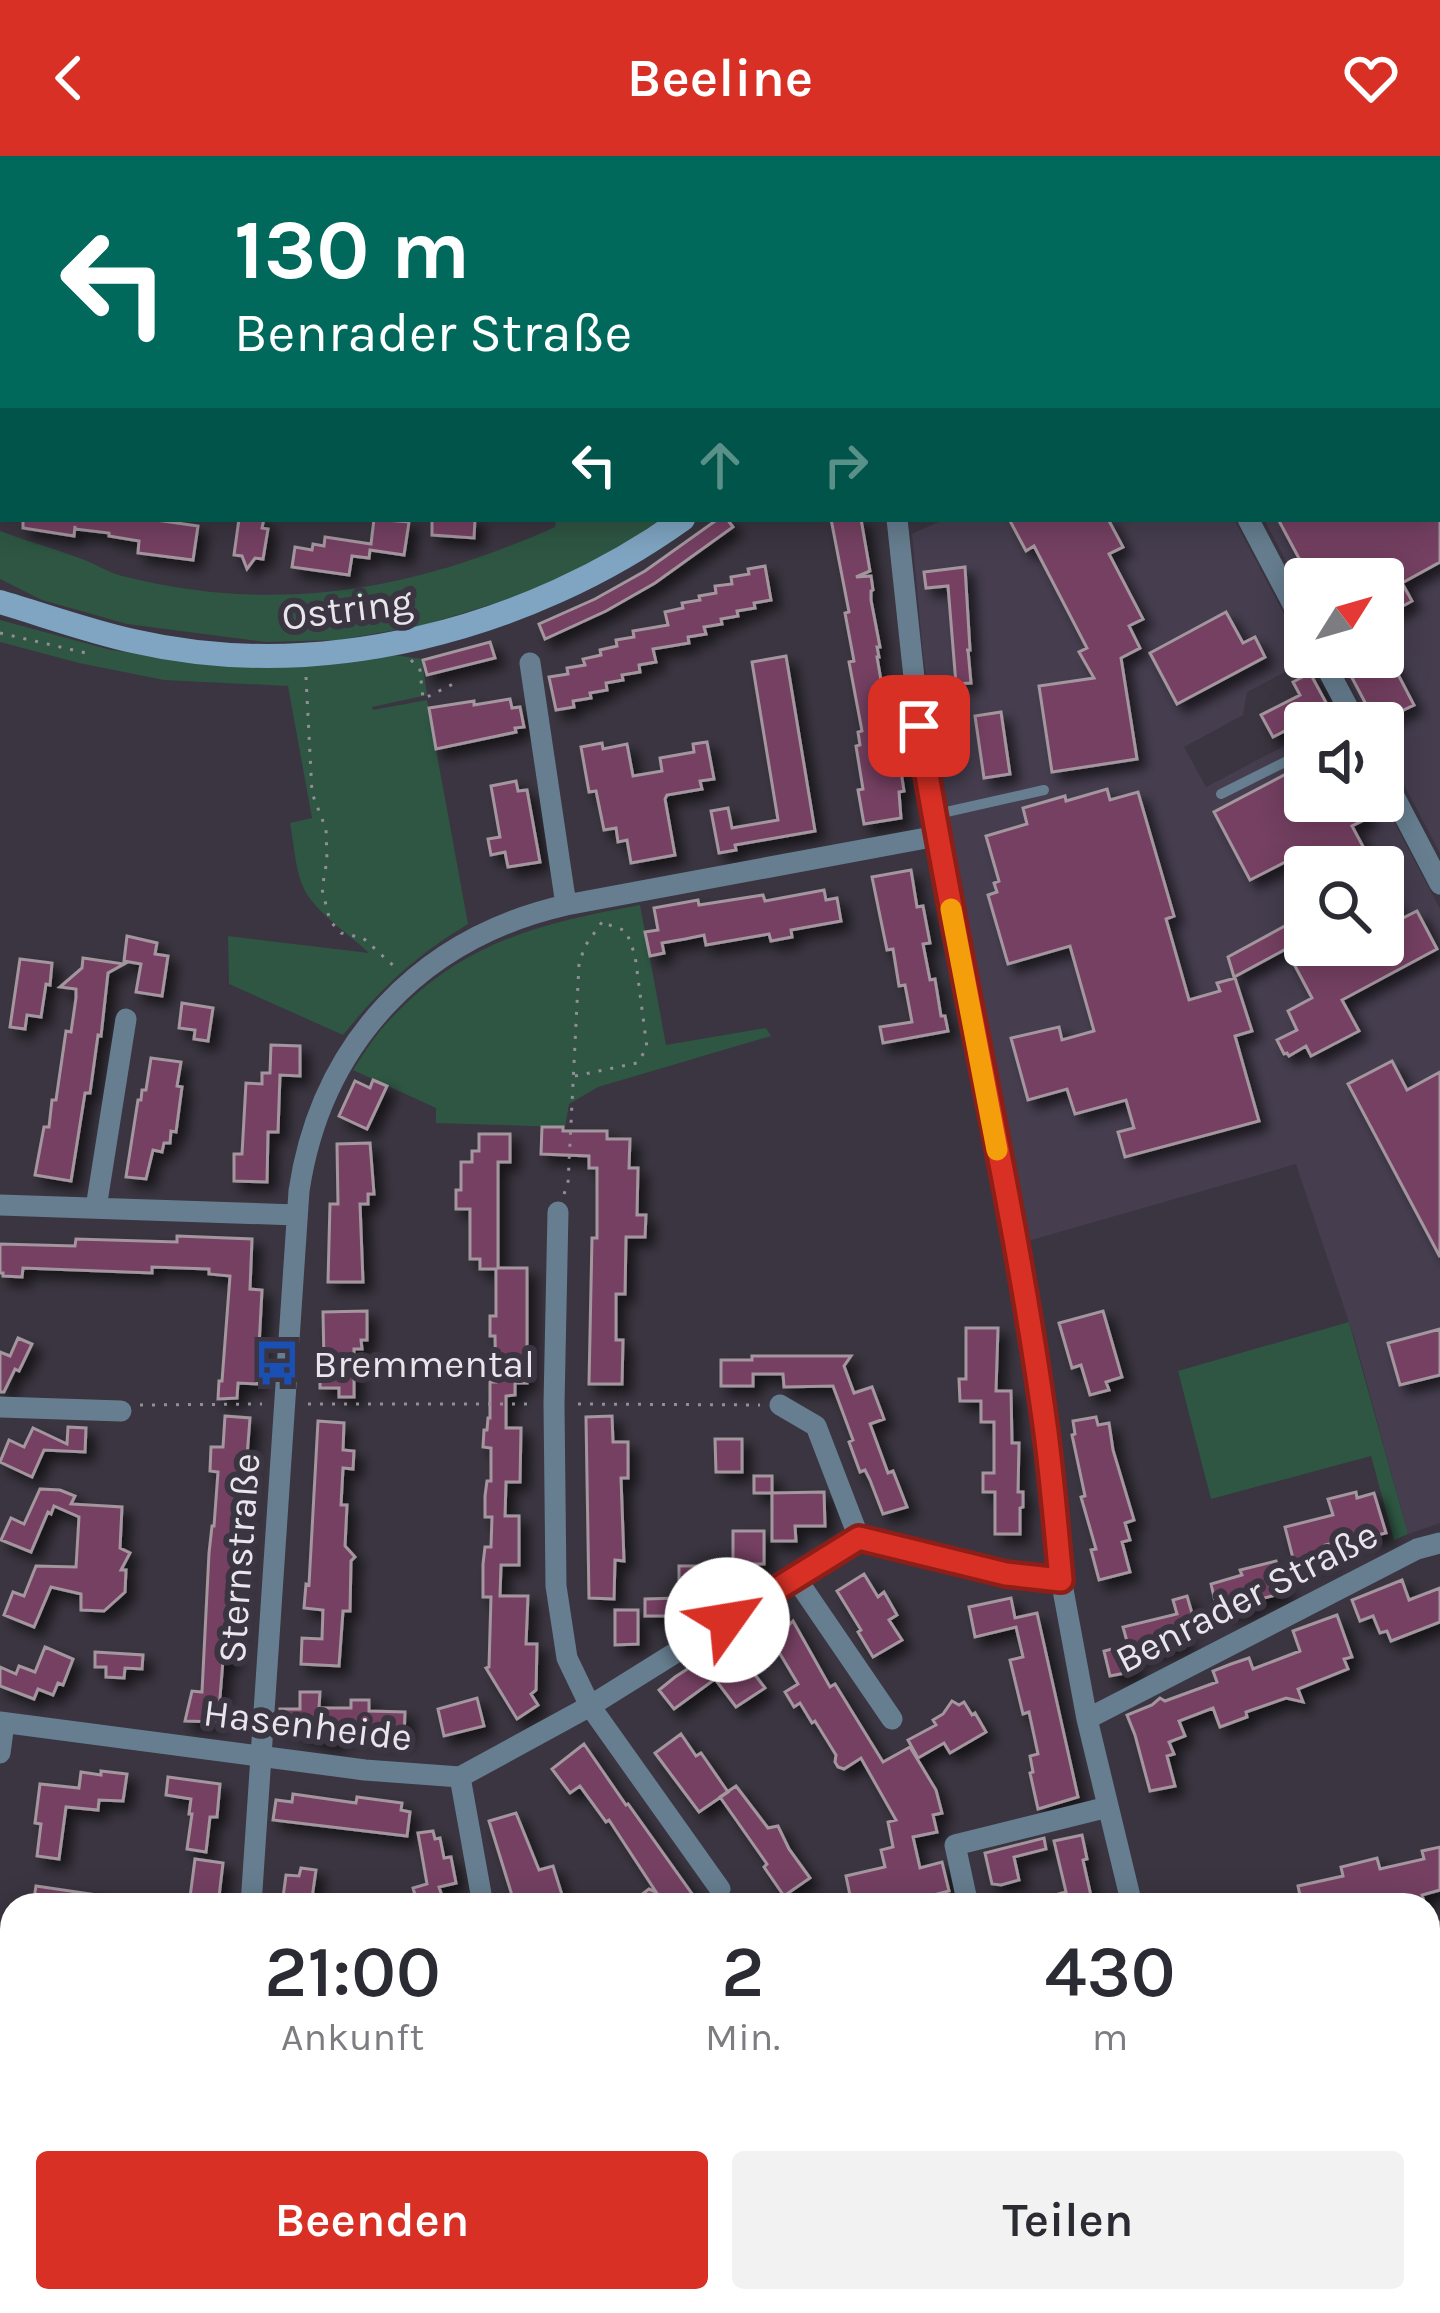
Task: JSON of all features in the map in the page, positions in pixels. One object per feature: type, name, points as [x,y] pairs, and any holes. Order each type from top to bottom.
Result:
[{"type":"main road","name":"Ostring","points":[[0,602],[133,641],[208,653],[296,656],[412,641],[506,613],[601,572],[678,522]]},
{"type":"street","name":"Benrader Straße","points":[[897,522],[919,724],[1046,1427],[1061,1580],[1087,1719],[1129,1893]]},
{"type":"street","points":[[1250,522],[1284,587]]},
{"type":"street","points":[[530,663],[566,905]]},
{"type":"street","points":[[1404,815],[1440,884]]},
{"type":"street","name":"Sternstraße","points":[[252,1893],[297,1215],[308,1142],[329,1086],[362,1034],[410,982],[445,956],[537,911],[935,825]]},
{"type":"street","points":[[96,1208],[127,1019]]},
{"type":"street","points":[[0,1205],[297,1215]]},
{"type":"street","points":[[558,1212],[556,1586],[568,1658],[590,1706],[720,1889]]},
{"type":"street","points":[[780,1406],[816,1426],[859,1538],[1006,1574],[1061,1580]]},
{"type":"street","points":[[0,1407],[121,1412]]},
{"type":"street","name":"Hasenheide","points":[[2,1722],[365,1771],[460,1777],[590,1706],[859,1538]]},
{"type":"street","name":"Benrader Straße","points":[[1087,1719],[1417,1549],[1440,1543]]},
{"type":"street","points":[[795,1577],[892,1719]]},
{"type":"street","points":[[0,1753],[2,1722]]},
{"type":"street","points":[[460,1777],[481,1893]]},
{"type":"street","points":[[965,1893],[955,1845],[1108,1807]]},
{"type":"lane","points":[[1220,794],[1284,762]]},
{"type":"lane","points":[[935,825],[1044,790]]},
{"type":"path","points":[[410,658],[420,670],[423,699],[459,681]]},
{"type":"path","points":[[306,675],[312,793],[326,829],[328,860],[322,889],[330,921],[340,933],[375,947],[410,982]]},
{"type":"path","points":[[558,1212],[568,1184],[579,964],[602,922],[598,899]]},
{"type":"path","points":[[572,1077],[637,1063],[647,1048],[635,955],[626,931],[602,922]]},
{"type":"path","points":[[121,1412],[133,1405],[780,1406]]},
{"type":"shaded area","points":[[938,522],[1236,522],[1284,614],[1284,673],[1247,692],[1243,715],[1184,747],[1206,787],[1284,746],[1284,822],[1394,822],[1440,909],[1440,1523],[1408,1534],[1355,1340],[1296,1164],[1028,1241],[936,748],[912,534]]},
{"type":"shaded area","points":[[1266,522],[1440,522],[1440,853],[1404,785],[1404,702],[1360,702],[1347,678],[1404,678],[1404,558],[1284,558]]},
{"type":"green space","points":[[556,522],[658,522],[587,566],[522,595],[424,625],[339,640],[266,642],[127,624],[42,600],[0,579],[0,531],[116,574],[179,588],[289,595],[396,581],[555,527]]},
{"type":"green space","points":[[0,620],[111,650],[182,660],[393,655],[422,659],[427,695],[372,707],[427,700],[468,924],[400,974],[343,1035],[229,984],[228,936],[369,953],[318,908],[299,875],[290,823],[312,818],[288,686],[164,680],[79,663],[0,642]]},
{"type":"green space","points":[[640,905],[666,1045],[766,1028],[771,1036],[598,1087],[569,1104],[565,1127],[436,1123],[436,1108],[353,1070],[381,1030],[413,997],[471,956],[533,930]]},
{"type":"green space","points":[[1349,1322],[1408,1534],[1394,1540],[1371,1456],[1211,1499],[1178,1371]]},
{"type":"building","points":[[23,522],[198,526],[193,560],[138,553],[139,541],[75,526],[74,536],[23,528]]},
{"type":"building","points":[[239,522],[263,522],[262,528],[268,529],[263,559],[255,558],[247,569],[242,556],[234,555]]},
{"type":"building","points":[[374,522],[409,522],[404,555],[370,550],[369,558],[352,556],[349,575],[292,567],[295,547],[324,546],[325,537],[371,544]]},
{"type":"building","points":[[432,522],[475,522],[474,538],[432,535]]},
{"type":"building","points":[[714,522],[729,522],[733,527],[655,583],[545,639],[539,624],[645,571]]},
{"type":"building","points":[[832,522],[862,522],[870,571],[856,577],[871,576],[880,647],[877,657],[904,791],[899,792],[901,818],[864,824],[856,746],[862,731],[849,662],[854,661],[845,613],[849,612]]},
{"type":"building","points":[[1011,522],[1110,522],[1123,547],[1109,554],[1143,619],[1129,626],[1140,648],[1121,658],[1137,759],[1052,772],[1039,686],[1094,678],[1079,652],[1087,648],[1034,546],[1026,551]]},
{"type":"building","points":[[1280,522],[1440,522],[1440,562],[1404,582],[1404,558],[1299,558]]},
{"type":"building","points":[[765,566],[771,600],[737,611],[738,616],[721,619],[722,624],[704,627],[706,634],[688,637],[689,643],[653,649],[656,662],[639,665],[640,672],[622,675],[623,680],[606,683],[607,690],[590,693],[591,698],[573,701],[574,707],[556,710],[549,677],[585,665],[583,659],[617,646],[616,640],[634,637],[633,631],[668,625],[665,612],[716,593],[715,586],[732,584],[731,577],[749,574],[748,569]]},
{"type":"building","points":[[965,567],[971,683],[956,684],[948,586],[926,588],[924,572]]},
{"type":"building","points":[[1226,612],[1243,643],[1255,637],[1265,657],[1177,704],[1150,653]]},
{"type":"building","points":[[490,642],[495,658],[427,675],[423,660]]},
{"type":"building","points":[[786,656],[815,831],[735,845],[736,850],[719,853],[711,811],[728,808],[732,828],[778,820],[752,662]]},
{"type":"building","points":[[1313,678],[1326,702],[1286,702],[1300,695],[1293,682]]},
{"type":"building","points":[[1352,678],[1400,678],[1414,705],[1404,710],[1404,702],[1365,702]]},
{"type":"building","points":[[510,699],[512,708],[520,707],[524,727],[436,749],[429,708]]},
{"type":"building","points":[[1284,703],[1284,731],[1273,737],[1261,715]]},
{"type":"building","points":[[1001,712],[1010,774],[984,778],[975,716]]},
{"type":"building","points":[[707,742],[714,779],[700,781],[702,789],[665,799],[675,855],[631,863],[627,840],[618,842],[616,828],[604,830],[596,791],[589,792],[581,747],[627,744],[633,776],[662,771],[660,758],[694,752],[693,744]]},
{"type":"building","points":[[1284,775],[1284,822],[1360,822],[1352,826],[1363,846],[1284,846],[1284,863],[1250,880],[1214,812]]},
{"type":"building","points":[[516,781],[518,791],[527,790],[540,862],[508,867],[505,852],[491,855],[488,839],[500,837],[491,786]]},
{"type":"building","points":[[1107,789],[1110,800],[1138,792],[1174,916],[1166,919],[1189,1000],[1220,991],[1217,983],[1235,978],[1252,1031],[1235,1036],[1259,1121],[1125,1157],[1118,1132],[1134,1128],[1126,1100],[1075,1114],[1067,1089],[1028,1100],[1011,1038],[1059,1027],[1062,1040],[1094,1031],[1070,946],[1008,964],[988,895],[997,892],[994,883],[999,881],[986,836],[1027,824],[1023,808]]},
{"type":"building","points":[[911,870],[930,943],[923,944],[930,980],[935,979],[948,1031],[883,1043],[880,1027],[912,1022],[893,949],[887,950],[872,877]]},
{"type":"building","points":[[824,890],[826,900],[837,898],[841,921],[791,930],[792,937],[771,941],[769,934],[706,945],[704,935],[662,943],[664,953],[650,956],[645,932],[658,930],[654,908],[763,895],[765,901]]},
{"type":"building","points":[[1417,911],[1437,949],[1342,1000],[1359,1031],[1311,1056],[1306,1046],[1284,1054],[1277,1040],[1297,1030],[1288,1011],[1312,998],[1295,966],[1404,966],[1404,918]]},
{"type":"building","points":[[1284,926],[1284,950],[1234,977],[1228,957]]},
{"type":"building","points":[[127,936],[157,943],[155,954],[168,956],[162,996],[136,992],[141,964],[124,961]]},
{"type":"building","points":[[83,958],[124,964],[108,973],[101,1036],[90,1093],[85,1093],[71,1181],[35,1175],[76,998],[76,989],[60,987],[82,968]]},
{"type":"building","points":[[20,959],[52,963],[41,1017],[27,1015],[25,1029],[10,1027]]},
{"type":"building","points":[[182,1003],[213,1008],[208,1041],[194,1039],[195,1030],[179,1028]]},
{"type":"building","points":[[271,1045],[300,1046],[300,1076],[280,1075],[278,1132],[268,1132],[267,1182],[234,1181],[234,1154],[242,1154],[246,1083],[262,1084],[262,1073],[270,1073]]},
{"type":"building","points":[[151,1058],[181,1062],[176,1132],[171,1131],[170,1143],[164,1143],[162,1152],[153,1150],[146,1179],[126,1177],[138,1100],[146,1090]]},
{"type":"building","points":[[1392,1061],[1407,1090],[1440,1072],[1440,1257],[1348,1084]]},
{"type":"building","points":[[373,1080],[387,1086],[367,1129],[339,1116],[355,1081],[370,1088]]},
{"type":"building","points":[[542,1127],[607,1131],[607,1139],[630,1139],[629,1168],[638,1168],[637,1215],[646,1215],[645,1237],[626,1237],[625,1294],[616,1294],[616,1340],[623,1340],[622,1384],[589,1384],[597,1168],[589,1168],[589,1156],[541,1154]]},
{"type":"building","points":[[479,1134],[510,1134],[510,1162],[498,1162],[498,1268],[527,1268],[527,1383],[515,1383],[515,1395],[506,1396],[506,1428],[521,1428],[520,1482],[506,1482],[505,1516],[519,1516],[519,1565],[501,1565],[500,1596],[528,1596],[526,1644],[537,1644],[536,1690],[531,1694],[538,1705],[517,1719],[486,1668],[491,1597],[483,1597],[483,1564],[485,1547],[491,1547],[492,1517],[485,1517],[491,1448],[483,1447],[490,1418],[490,1382],[496,1382],[490,1316],[496,1316],[496,1269],[480,1269],[480,1259],[470,1259],[470,1209],[456,1209],[461,1162],[472,1162],[472,1151],[479,1151]]},
{"type":"building","points":[[370,1143],[374,1194],[368,1194],[368,1204],[360,1204],[363,1282],[328,1282],[330,1204],[338,1204],[337,1144]]},
{"type":"building","points":[[177,1236],[252,1239],[250,1289],[262,1290],[257,1384],[238,1383],[237,1398],[218,1399],[230,1276],[209,1274],[209,1269],[152,1267],[152,1273],[23,1268],[22,1277],[0,1273],[0,1244],[75,1246],[76,1239],[177,1242]]},
{"type":"building","points":[[367,1311],[367,1340],[361,1340],[362,1349],[354,1349],[354,1397],[339,1397],[339,1388],[320,1388],[323,1312]]},
{"type":"building","points":[[1103,1311],[1122,1377],[1106,1382],[1109,1390],[1090,1395],[1081,1365],[1072,1368],[1059,1323]]},
{"type":"building","points":[[966,1328],[998,1328],[996,1391],[1011,1391],[1012,1443],[1019,1443],[1018,1492],[1023,1492],[1020,1534],[995,1534],[995,1492],[983,1492],[983,1473],[994,1473],[994,1422],[981,1422],[981,1401],[960,1401],[959,1379],[966,1379]]},
{"type":"building","points":[[1440,1329],[1440,1375],[1400,1385],[1388,1343]]},
{"type":"building","points":[[18,1338],[32,1344],[19,1371],[15,1369],[0,1392],[0,1352],[10,1356]]},
{"type":"building","points":[[752,1356],[851,1356],[844,1366],[854,1393],[872,1387],[884,1419],[870,1424],[907,1507],[883,1514],[865,1470],[860,1472],[833,1386],[784,1387],[783,1374],[753,1374],[753,1386],[721,1386],[721,1360],[752,1360]]},
{"type":"building","points":[[225,1416],[250,1418],[231,1661],[223,1660],[218,1722],[185,1721],[192,1691],[202,1692],[218,1472],[210,1471],[211,1447],[223,1447]]},
{"type":"building","points":[[612,1416],[613,1442],[628,1442],[628,1478],[621,1478],[624,1561],[615,1560],[614,1599],[589,1598],[586,1417]]},
{"type":"building","points":[[1096,1417],[1098,1425],[1109,1423],[1134,1520],[1125,1523],[1130,1540],[1122,1542],[1130,1572],[1099,1580],[1072,1435],[1073,1421]]},
{"type":"building","points":[[318,1421],[344,1423],[343,1450],[354,1451],[353,1469],[343,1468],[345,1546],[355,1557],[351,1561],[350,1611],[343,1611],[339,1666],[301,1664],[302,1638],[322,1639],[323,1610],[304,1608]]},
{"type":"building","points":[[68,1427],[86,1428],[85,1452],[44,1450],[32,1477],[0,1462],[9,1440],[24,1447],[33,1428],[67,1444]]},
{"type":"building","points":[[715,1439],[742,1439],[742,1472],[716,1472]]},
{"type":"building","points":[[754,1476],[772,1476],[772,1493],[754,1493]]},
{"type":"building","points":[[40,1489],[75,1496],[71,1504],[122,1507],[120,1548],[130,1553],[121,1570],[126,1570],[125,1592],[104,1611],[81,1610],[81,1594],[51,1587],[34,1627],[4,1615],[13,1592],[24,1596],[36,1566],[76,1567],[79,1517],[54,1506],[31,1552],[1,1540],[11,1518],[24,1524]]},
{"type":"building","points":[[824,1492],[825,1526],[795,1526],[796,1541],[772,1541],[772,1493]]},
{"type":"building","points":[[1356,1492],[1357,1498],[1374,1493],[1386,1533],[1325,1545],[1328,1558],[1295,1566],[1285,1527],[1333,1515],[1328,1499]]},
{"type":"building","points":[[733,1531],[764,1531],[764,1564],[734,1564],[734,1583],[707,1583],[707,1600],[680,1600],[680,1616],[645,1616],[645,1599],[679,1598],[679,1566],[733,1562]]},
{"type":"building","points":[[1276,1561],[1284,1593],[1227,1612],[1223,1599],[1215,1601],[1211,1584]]},
{"type":"building","points":[[864,1574],[878,1597],[884,1592],[897,1615],[889,1620],[902,1640],[873,1657],[837,1591]]},
{"type":"building","points":[[1402,1580],[1409,1600],[1440,1588],[1440,1622],[1391,1641],[1387,1631],[1380,1633],[1373,1616],[1360,1621],[1352,1600]]},
{"type":"building","points":[[1187,1596],[1194,1620],[1180,1623],[1185,1642],[1132,1656],[1129,1648],[1135,1671],[1110,1676],[1104,1651],[1128,1645],[1123,1627],[1177,1614],[1173,1600]]},
{"type":"building","points":[[1011,1598],[1015,1618],[1037,1613],[1078,1797],[1038,1809],[1030,1756],[1038,1754],[1010,1660],[1023,1657],[1016,1627],[975,1637],[969,1607]]},
{"type":"building","points":[[615,1610],[638,1610],[638,1644],[615,1645]]},
{"type":"building","points":[[784,1615],[790,1624],[793,1621],[830,1687],[835,1684],[883,1762],[910,1747],[936,1790],[942,1813],[933,1815],[937,1832],[913,1837],[920,1868],[942,1862],[949,1891],[850,1893],[846,1876],[885,1867],[881,1850],[893,1847],[888,1822],[896,1820],[861,1758],[844,1769],[838,1767],[815,1721],[800,1703],[794,1707],[785,1692],[798,1684],[764,1627]]},
{"type":"building","points":[[1337,1615],[1352,1657],[1344,1659],[1348,1669],[1298,1689],[1303,1702],[1286,1698],[1220,1727],[1213,1708],[1179,1721],[1185,1736],[1169,1742],[1174,1754],[1167,1756],[1175,1786],[1150,1791],[1127,1715],[1160,1698],[1165,1701],[1217,1682],[1213,1671],[1231,1664],[1249,1658],[1253,1669],[1300,1651],[1293,1631]]},
{"type":"building","points":[[728,1643],[765,1688],[736,1707],[715,1679],[674,1709],[659,1690]]},
{"type":"building","points":[[45,1647],[73,1659],[63,1685],[58,1683],[53,1695],[38,1689],[34,1699],[0,1686],[0,1667],[16,1674],[19,1666],[35,1672]]},
{"type":"building","points":[[95,1652],[143,1655],[142,1669],[125,1668],[124,1678],[106,1677],[106,1667],[95,1667]]},
{"type":"building","points":[[300,1692],[320,1692],[319,1708],[351,1708],[351,1700],[369,1700],[369,1711],[405,1712],[404,1738],[338,1732],[338,1741],[318,1741],[318,1735],[299,1735],[299,1727],[280,1726],[280,1709],[300,1709]]},
{"type":"building","points":[[477,1698],[484,1726],[444,1736],[438,1709]]},
{"type":"building","points":[[952,1701],[964,1702],[986,1732],[950,1753],[944,1743],[918,1758],[908,1740],[936,1725],[933,1720]]},
{"type":"building","points":[[681,1734],[728,1792],[699,1812],[655,1753]]},
{"type":"building","points":[[584,1744],[691,1893],[644,1893],[656,1892],[609,1820],[580,1786],[570,1793],[552,1769]]},
{"type":"building","points":[[101,1771],[127,1774],[123,1801],[99,1800],[98,1810],[66,1807],[59,1859],[37,1856],[40,1784],[79,1788],[81,1772],[101,1775]]},
{"type":"building","points":[[168,1777],[220,1784],[217,1817],[210,1817],[206,1852],[187,1849],[191,1799],[166,1795]]},
{"type":"building","points":[[736,1786],[768,1828],[778,1826],[810,1878],[782,1893],[720,1797]]},
{"type":"building","points":[[293,1794],[356,1803],[357,1797],[402,1803],[401,1810],[410,1812],[407,1836],[273,1820],[276,1800],[292,1802]]},
{"type":"building","points":[[516,1813],[539,1870],[553,1866],[561,1893],[511,1893],[489,1821]]},
{"type":"building","points":[[433,1831],[435,1839],[440,1838],[444,1858],[451,1857],[456,1883],[439,1887],[441,1893],[414,1893],[413,1888],[427,1884],[418,1833]]},
{"type":"building","points":[[1082,1835],[1090,1893],[1062,1893],[1066,1892],[1054,1841]]},
{"type":"building","points":[[1044,1838],[1046,1849],[1014,1857],[1019,1880],[992,1884],[985,1853]]},
{"type":"building","points":[[1440,1847],[1440,1890],[1299,1893],[1298,1886],[1343,1876],[1341,1867],[1377,1858],[1380,1869],[1424,1859],[1422,1851]]},
{"type":"building","points":[[195,1859],[223,1863],[219,1893],[191,1893]]},
{"type":"building","points":[[301,1868],[316,1870],[313,1893],[284,1893],[286,1875],[299,1876]]},
{"type":"building","points":[[36,1886],[84,1893],[35,1893]]},
{"type":"slow traffic","points":[[951,909],[997,1150]]},
{"type":"place","name":"Bremmental","points":[[277,1363]]},
{"type":"route","points":[[727,1620],[859,1538],[1006,1574],[1061,1580],[1046,1427],[919,726]]}]
